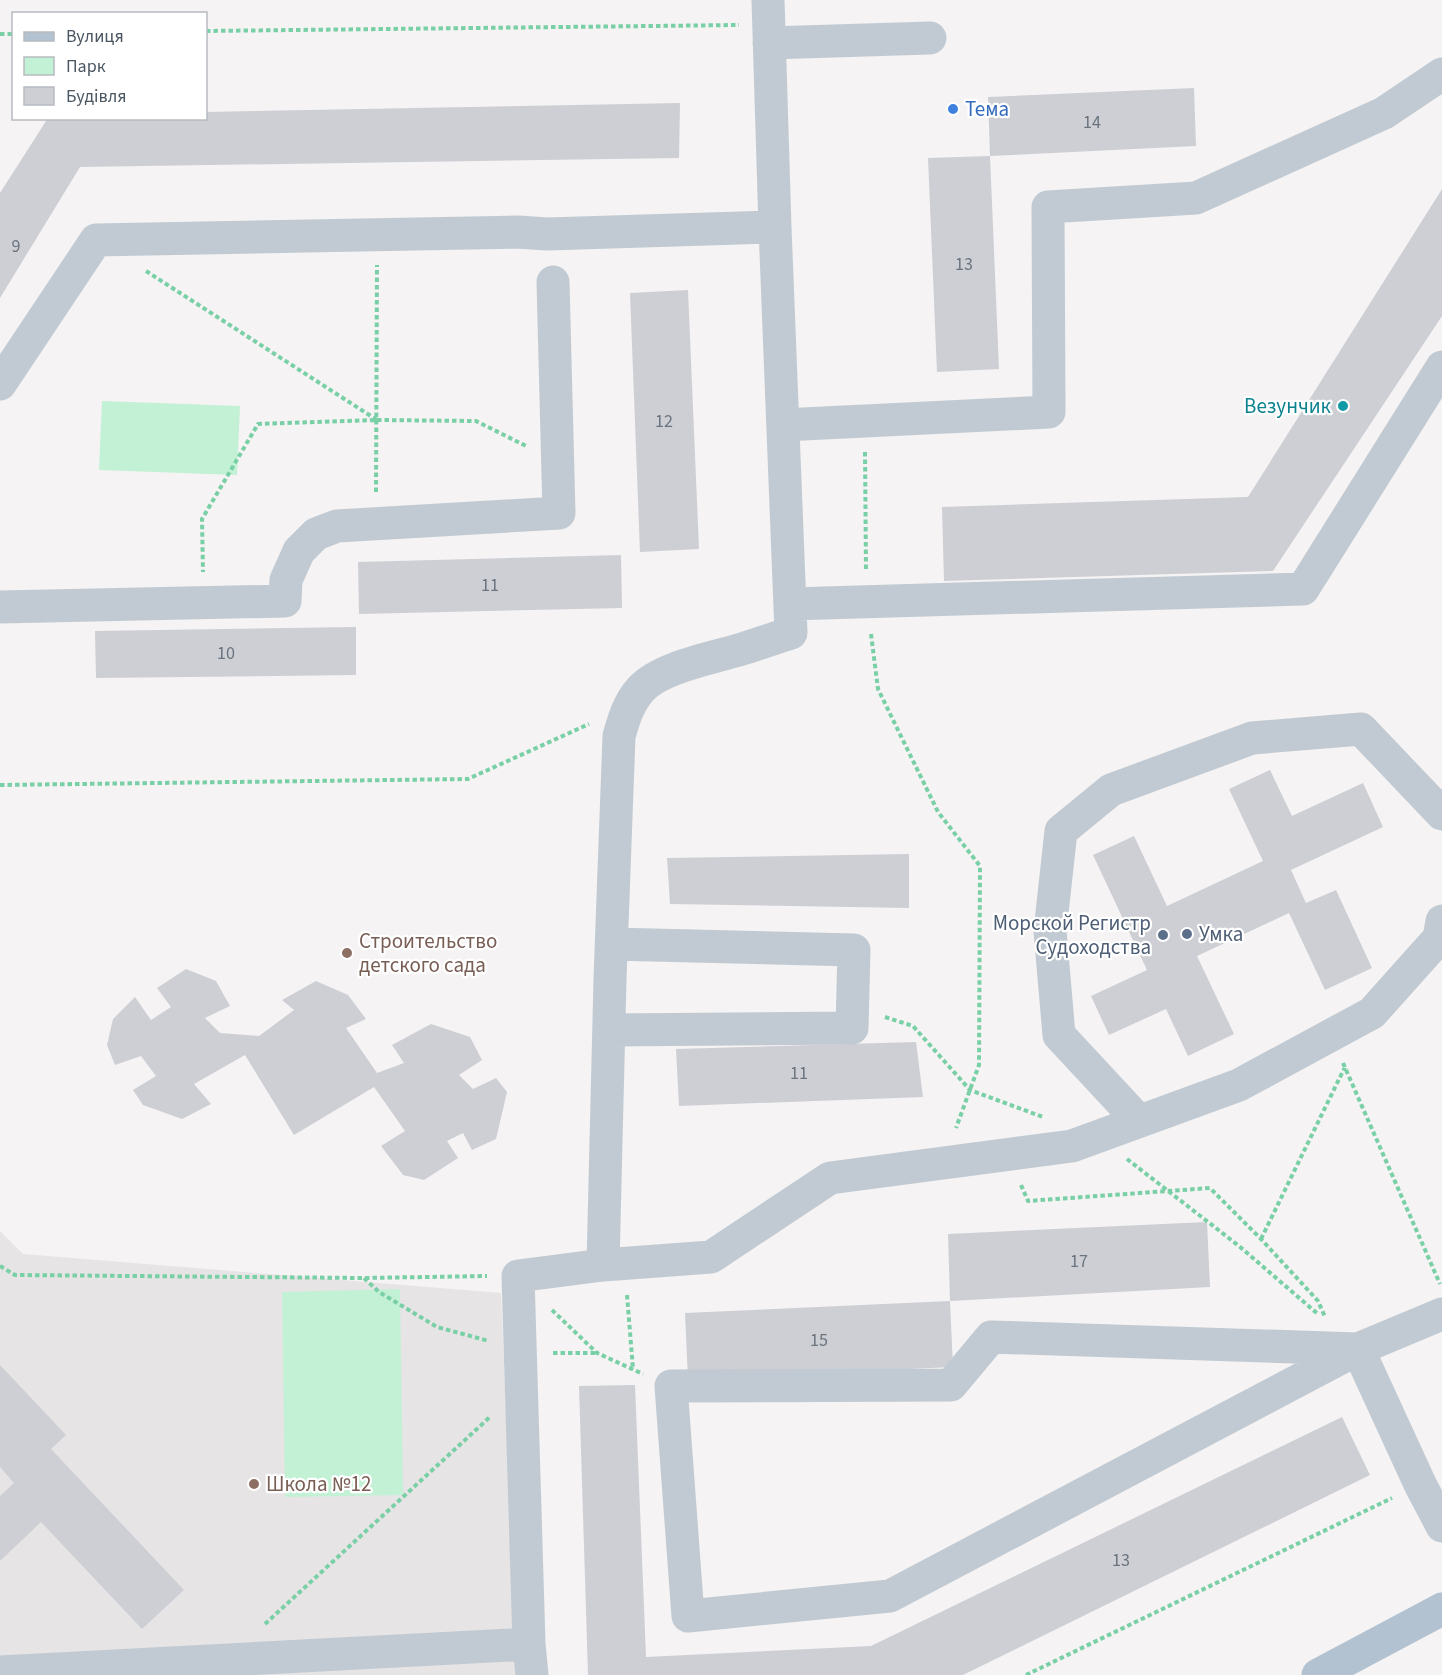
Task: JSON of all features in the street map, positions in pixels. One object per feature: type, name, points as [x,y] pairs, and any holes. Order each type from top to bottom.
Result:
[{"type":"main road","points":[[1318,1675],[1442,1609]]},
{"type":"lane","points":[[613,1264],[609,1030],[619,736],[628,706],[641,688],[665,673],[791,633],[769,22],[930,38]]},
{"type":"lane","points":[[783,425],[1049,412],[1048,207],[1196,198],[1384,113],[1442,74]]},
{"type":"lane","points":[[0,384],[96,240],[518,232],[548,234],[775,227]]},
{"type":"lane","points":[[0,607],[285,601],[286,580],[299,551],[316,534],[338,526],[559,513],[553,282]]},
{"type":"lane","points":[[790,604],[1303,589],[1442,367]]},
{"type":"lane","points":[[1140,1121],[1059,1035],[1050,931],[1061,831],[1111,790],[1252,738],[1361,729],[1442,814]]},
{"type":"lane","points":[[0,1672],[225,1661],[530,1660],[518,1276],[613,1264],[711,1257],[830,1178],[1072,1146],[1340,1047],[1440,938],[1442,921]]},
{"type":"lane","points":[[609,1030],[852,1028],[854,951],[612,944]]},
{"type":"lane","points":[[1358,1349],[991,1337],[951,1385],[671,1386],[688,1616],[890,1596],[1358,1349],[1442,1314]]},
{"type":"lane","points":[[1358,1349],[1420,1484],[1442,1526]]},
{"type":"path","points":[[207,31],[769,22]]},
{"type":"path","points":[[376,524],[377,235]]},
{"type":"path","points":[[136,265],[377,420]]},
{"type":"path","points":[[204,603],[202,519],[258,424],[377,420],[476,421],[556,461]]},
{"type":"path","points":[[865,421],[867,601],[878,689],[939,812],[980,866],[979,1065],[943,1163]]},
{"type":"path","points":[[0,785],[468,779],[628,706]]},
{"type":"path","points":[[1340,1047],[1345,1068],[1442,1289]]},
{"type":"path","points":[[1262,1239],[1345,1068],[1340,1047]]},
{"type":"path","points":[[1007,1154],[1028,1201],[1210,1188],[1262,1239],[1318,1301],[1328,1323]]},
{"type":"path","points":[[613,1264],[633,1369]]},
{"type":"path","points":[[0,1266],[15,1275],[364,1278],[518,1276],[597,1353],[671,1386]]},
{"type":"path","points":[[364,1278],[380,1292],[436,1327],[541,1353],[597,1353]]},
{"type":"path","points":[[225,1661],[522,1388]]},
{"type":"path","points":[[1026,1675],[1420,1484]]},
{"type":"shaded area","name":"Школа №12","points":[[0,1231],[23,1254],[501,1293],[517,1675],[0,1675]]},
{"type":"green space","points":[[102,401],[240,406],[237,475],[99,470]]},
{"type":"green space","points":[[400,1289],[403,1495],[285,1497],[282,1292]]},
{"type":"building","points":[[1194,88],[1196,146],[990,156],[988,97]]},
{"type":"building","points":[[680,103],[679,158],[80,167],[0,298],[0,193],[47,120],[207,120],[207,112]]},
{"type":"building","points":[[990,156],[999,369],[937,372],[928,158]]},
{"type":"building","name":"Везунчик","points":[[1442,189],[1442,316],[1273,571],[944,581],[942,507],[1248,497]]},
{"type":"building","points":[[688,290],[699,549],[640,552],[630,293]]},
{"type":"building","points":[[621,555],[622,608],[359,614],[358,562]]},
{"type":"building","points":[[356,627],[356,675],[96,678],[95,631]]},
{"type":"building","name":"Умка","points":[[1270,770],[1292,816],[1363,783],[1383,827],[1291,870],[1306,903],[1336,890],[1372,968],[1325,990],[1289,913],[1197,956],[1234,1034],[1188,1056],[1166,1009],[1109,1035],[1091,996],[1147,970],[1093,855],[1134,836],[1167,906],[1263,861],[1229,789]]},
{"type":"building","points":[[909,854],[909,908],[670,904],[667,858]]},
{"type":"building","points":[[186,969],[216,981],[230,1006],[205,1018],[220,1033],[259,1036],[294,1010],[282,1000],[316,981],[348,995],[366,1019],[346,1028],[377,1073],[404,1063],[392,1045],[431,1024],[470,1037],[482,1060],[459,1075],[473,1089],[496,1078],[507,1092],[496,1139],[472,1150],[463,1133],[447,1141],[458,1158],[424,1180],[403,1175],[381,1146],[405,1131],[374,1087],[294,1135],[245,1055],[194,1084],[211,1104],[182,1119],[143,1105],[133,1090],[156,1076],[141,1056],[115,1065],[107,1045],[113,1019],[135,997],[151,1020],[171,1007],[157,988]]},
{"type":"building","points":[[916,1042],[923,1097],[679,1106],[676,1049]]},
{"type":"building","points":[[1207,1222],[1210,1287],[950,1301],[948,1234]]},
{"type":"building","points":[[950,1301],[953,1367],[688,1379],[685,1313]]},
{"type":"building","points":[[0,1365],[66,1435],[51,1449],[184,1590],[142,1629],[41,1522],[0,1561],[0,1496],[14,1483],[0,1467]]},
{"type":"building","points":[[635,1385],[646,1657],[871,1646],[1342,1417],[1370,1475],[963,1675],[588,1675],[579,1386]]},
{"type":"place","name":"Тема","points":[[953,109]]},
{"type":"place","name":"Везунчик","points":[[1343,406]]},
{"type":"place","name":"Умка","points":[[1187,934]]},
{"type":"place","name":"Морской Регистр Судоходства","points":[[1163,935]]},
{"type":"place","name":"Строительство детского сада","points":[[347,953]]},
{"type":"place","name":"Школа №12","points":[[254,1484]]}]
